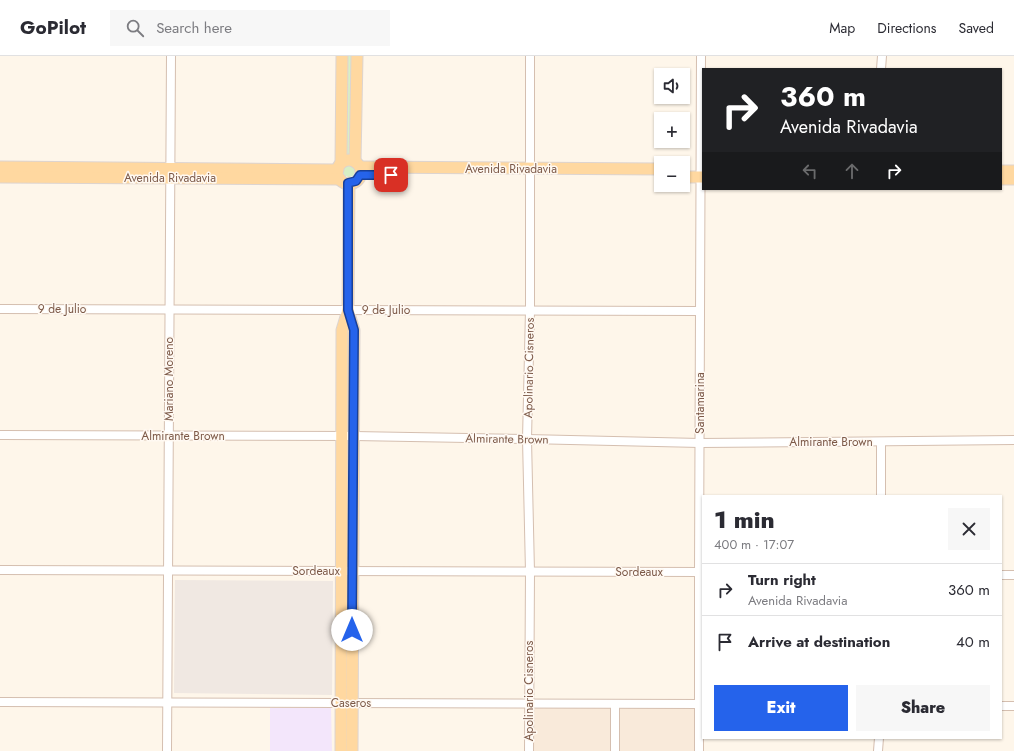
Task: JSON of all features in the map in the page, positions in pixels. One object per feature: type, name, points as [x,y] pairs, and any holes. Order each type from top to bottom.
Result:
[{"type":"main road","points":[[342,56],[342,174],[348,310],[354,330],[354,436],[347,571]]},
{"type":"main road","points":[[342,174],[356,181],[359,168],[357,56]]},
{"type":"main road","name":"Avenida Rivadavia","points":[[0,177],[170,173],[342,174],[344,161],[350,160],[359,168],[654,177]]},
{"type":"main road","name":"Avenida Rivadavia","points":[[0,167],[170,173]]},
{"type":"main road","name":"Avenida Rivadavia","points":[[530,173],[654,170]]},
{"type":"main road","points":[[690,171],[702,173]]},
{"type":"main road","points":[[1002,171],[1014,171]]},
{"type":"main road","points":[[690,176],[702,173]]},
{"type":"main road","points":[[1002,179],[1014,179]]},
{"type":"main road","points":[[348,310],[342,330],[342,436],[347,571],[347,703],[352,751]]},
{"type":"main road","points":[[341,751],[347,703]]},
{"type":"street","name":"Mariano Moreno","points":[[167,751],[171,56]]},
{"type":"street","name":"Apolinario Cisneros","points":[[529,751],[530,572],[527,439],[530,310],[530,56]]},
{"type":"street","name":"Santamarina","points":[[699,751],[701,704],[701,56]]},
{"type":"street","points":[[881,68],[882,56]]},
{"type":"street","name":"9 de Julio","points":[[0,308],[700,311]]},
{"type":"street","name":"Almirante Brown","points":[[0,435],[354,436],[700,443],[1014,440]]},
{"type":"street","points":[[881,442],[881,495]]},
{"type":"street","name":"Sordeaux","points":[[0,570],[701,572]]},
{"type":"street","points":[[1002,575],[1014,575]]},
{"type":"street","name":"Caseros","points":[[0,702],[701,704]]},
{"type":"street","points":[[615,704],[615,751]]},
{"type":"street","points":[[1002,706],[1014,706]]},
{"type":"street","points":[[878,751],[879,739]]},
{"type":"shaded area","points":[[175,580],[333,581],[332,695],[174,693]]},
{"type":"shaded area","points":[[529,704],[699,704],[699,751],[529,751]]},
{"type":"shaded area","points":[[331,707],[332,751],[270,751],[270,708]]},
{"type":"green space","points":[[347,56],[351,56],[351,155],[346,155]]},
{"type":"green space","points":[[347,165],[351,165],[355,171],[351,177],[347,177],[343,173],[343,169]]},
{"type":"green space","points":[[346,321],[350,321],[349,429],[345,429]]},
{"type":"route","points":[[352,630],[354,330],[348,310],[348,183],[358,180],[360,175],[391,175]]}]
